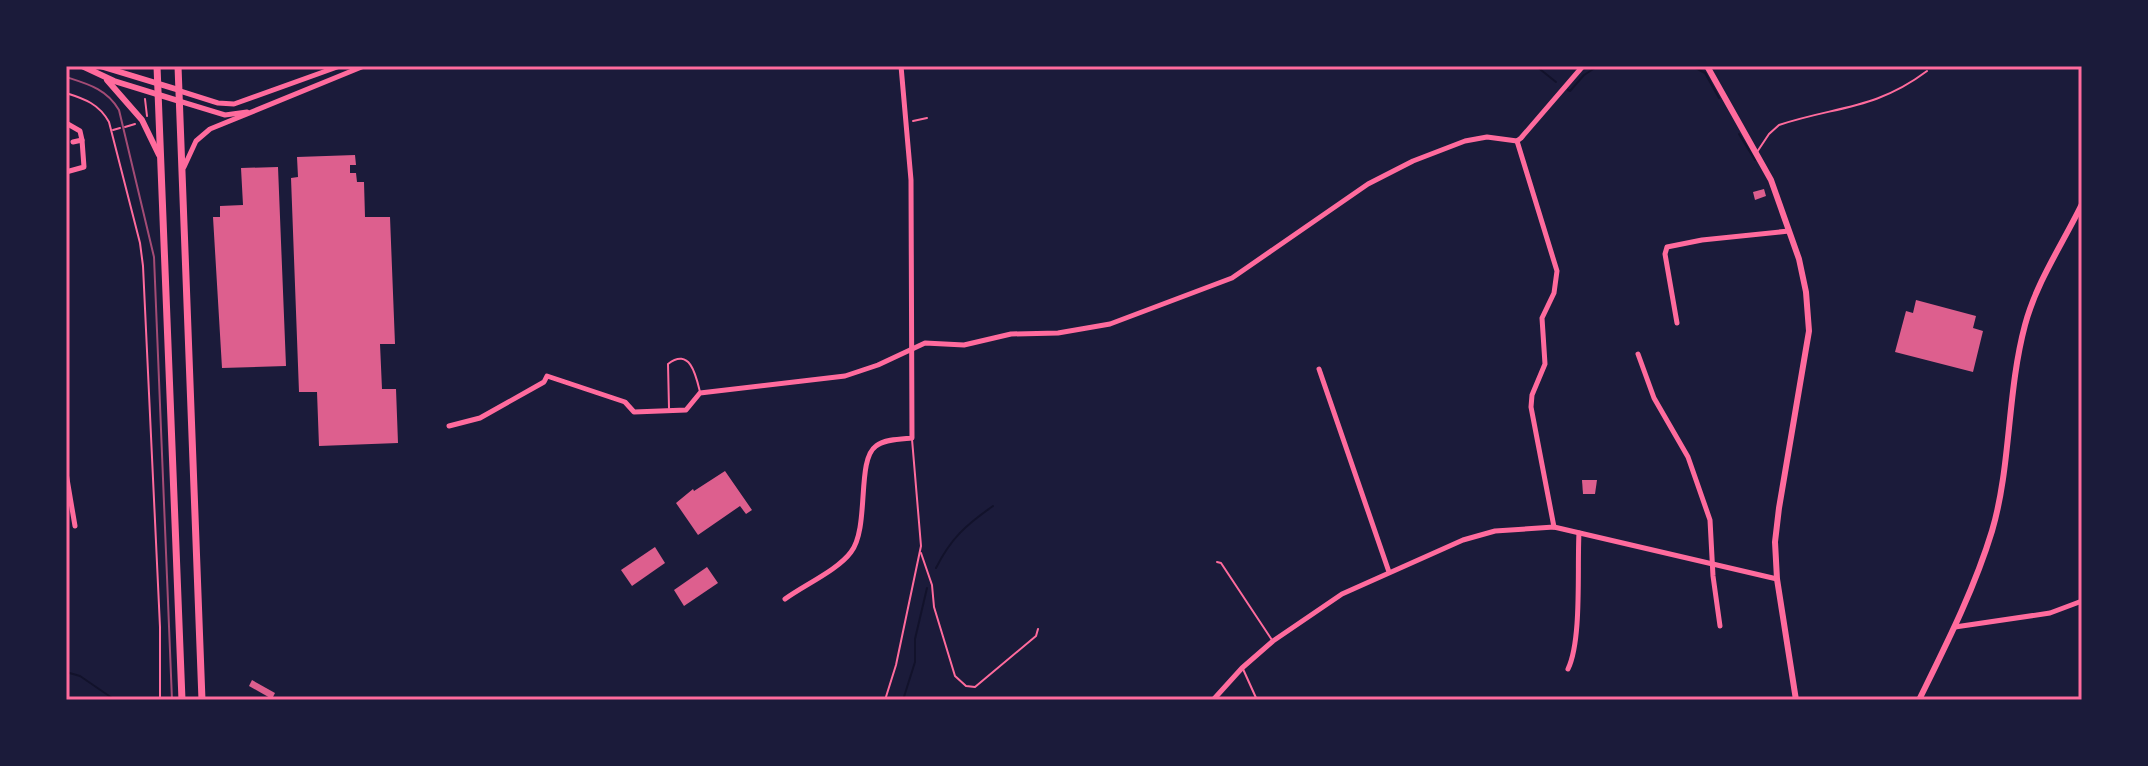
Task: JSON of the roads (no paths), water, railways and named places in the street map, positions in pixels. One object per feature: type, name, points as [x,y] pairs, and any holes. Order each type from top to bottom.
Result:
[{"type":"main road","points":[[157,66],[182,700]]},
{"type":"main road","points":[[178,66],[202,700]]},
{"type":"street","points":[[82,66],[158,96],[225,115],[259,109]]},
{"type":"street","points":[[100,66],[218,103],[234,104],[340,66]]},
{"type":"street","points":[[182,172],[192,146],[216,125],[364,66]]},
{"type":"street","points":[[785,599],[845,558],[854,547],[861,526],[867,460],[874,447],[880,443],[912,438],[911,180],[901,66]]},
{"type":"street","points":[[1517,141],[1533,127],[1583,66]]},
{"type":"street","points":[[1707,66],[1757,152],[1781,204],[1804,276],[1809,331],[1775,542],[1777,579],[1796,700]]},
{"type":"street","points":[[126,72],[134,69]]},
{"type":"street","points":[[105,77],[142,120],[160,157]]},
{"type":"street","points":[[66,123],[80,131],[84,167],[66,172]]},
{"type":"street","points":[[449,426],[480,418],[544,382],[547,376],[625,402],[634,412],[669,411],[690,408],[700,393],[845,376],[936,342],[964,345],[1011,334],[1058,333],[1110,324],[1232,278],[1368,184],[1413,161],[1484,137],[1517,141]]},
{"type":"street","points":[[73,142],[82,140]]},
{"type":"street","points":[[1517,141],[1557,271],[1554,293],[1542,318],[1545,364],[1532,395],[1531,407],[1554,527]]},
{"type":"street","points":[[1919,700],[1955,627],[1993,528],[2025,323],[2034,297],[2082,204]]},
{"type":"street","points":[[1677,323],[1665,254],[1670,245],[1790,231]]},
{"type":"street","points":[[1638,354],[1654,398],[1688,457],[1710,522],[1720,626]]},
{"type":"street","points":[[1319,369],[1389,572]]},
{"type":"street","points":[[66,473],[75,526]]},
{"type":"street","points":[[1213,700],[1242,668],[1273,641],[1342,594],[1484,533],[1554,527],[1777,579]]},
{"type":"street","points":[[1568,669],[1577,629],[1579,533]]},
{"type":"street","points":[[1955,627],[2050,613],[2082,601]]},
{"type":"lane","points":[[1757,152],[1779,125],[1861,106],[1898,91],[1927,71]]},
{"type":"lane","points":[[669,411],[667,370],[668,364],[675,358],[690,362],[696,372],[700,393]]},
{"type":"lane","points":[[912,438],[921,552],[955,676],[966,686],[975,687],[1036,636],[1038,629]]},
{"type":"lane","points":[[885,700],[896,665],[921,552]]},
{"type":"lane","points":[[1217,562],[1221,563],[1273,641]]},
{"type":"lane","points":[[1242,668],[1257,700]]},
{"type":"waterway","points":[[1536,66],[1556,82]]},
{"type":"waterway","points":[[1568,90],[1598,66]]},
{"type":"waterway","points":[[1692,66],[1705,73],[1719,98]]},
{"type":"waterway","points":[[1739,134],[1755,160]]},
{"type":"waterway","points":[[936,568],[960,533],[993,506]]},
{"type":"waterway","points":[[903,700],[915,662],[915,639],[927,588]]},
{"type":"waterway","points":[[66,672],[80,676],[115,700]]},
{"type":"tram line","points":[[66,77],[103,92],[119,110],[154,257],[172,700]]}]
